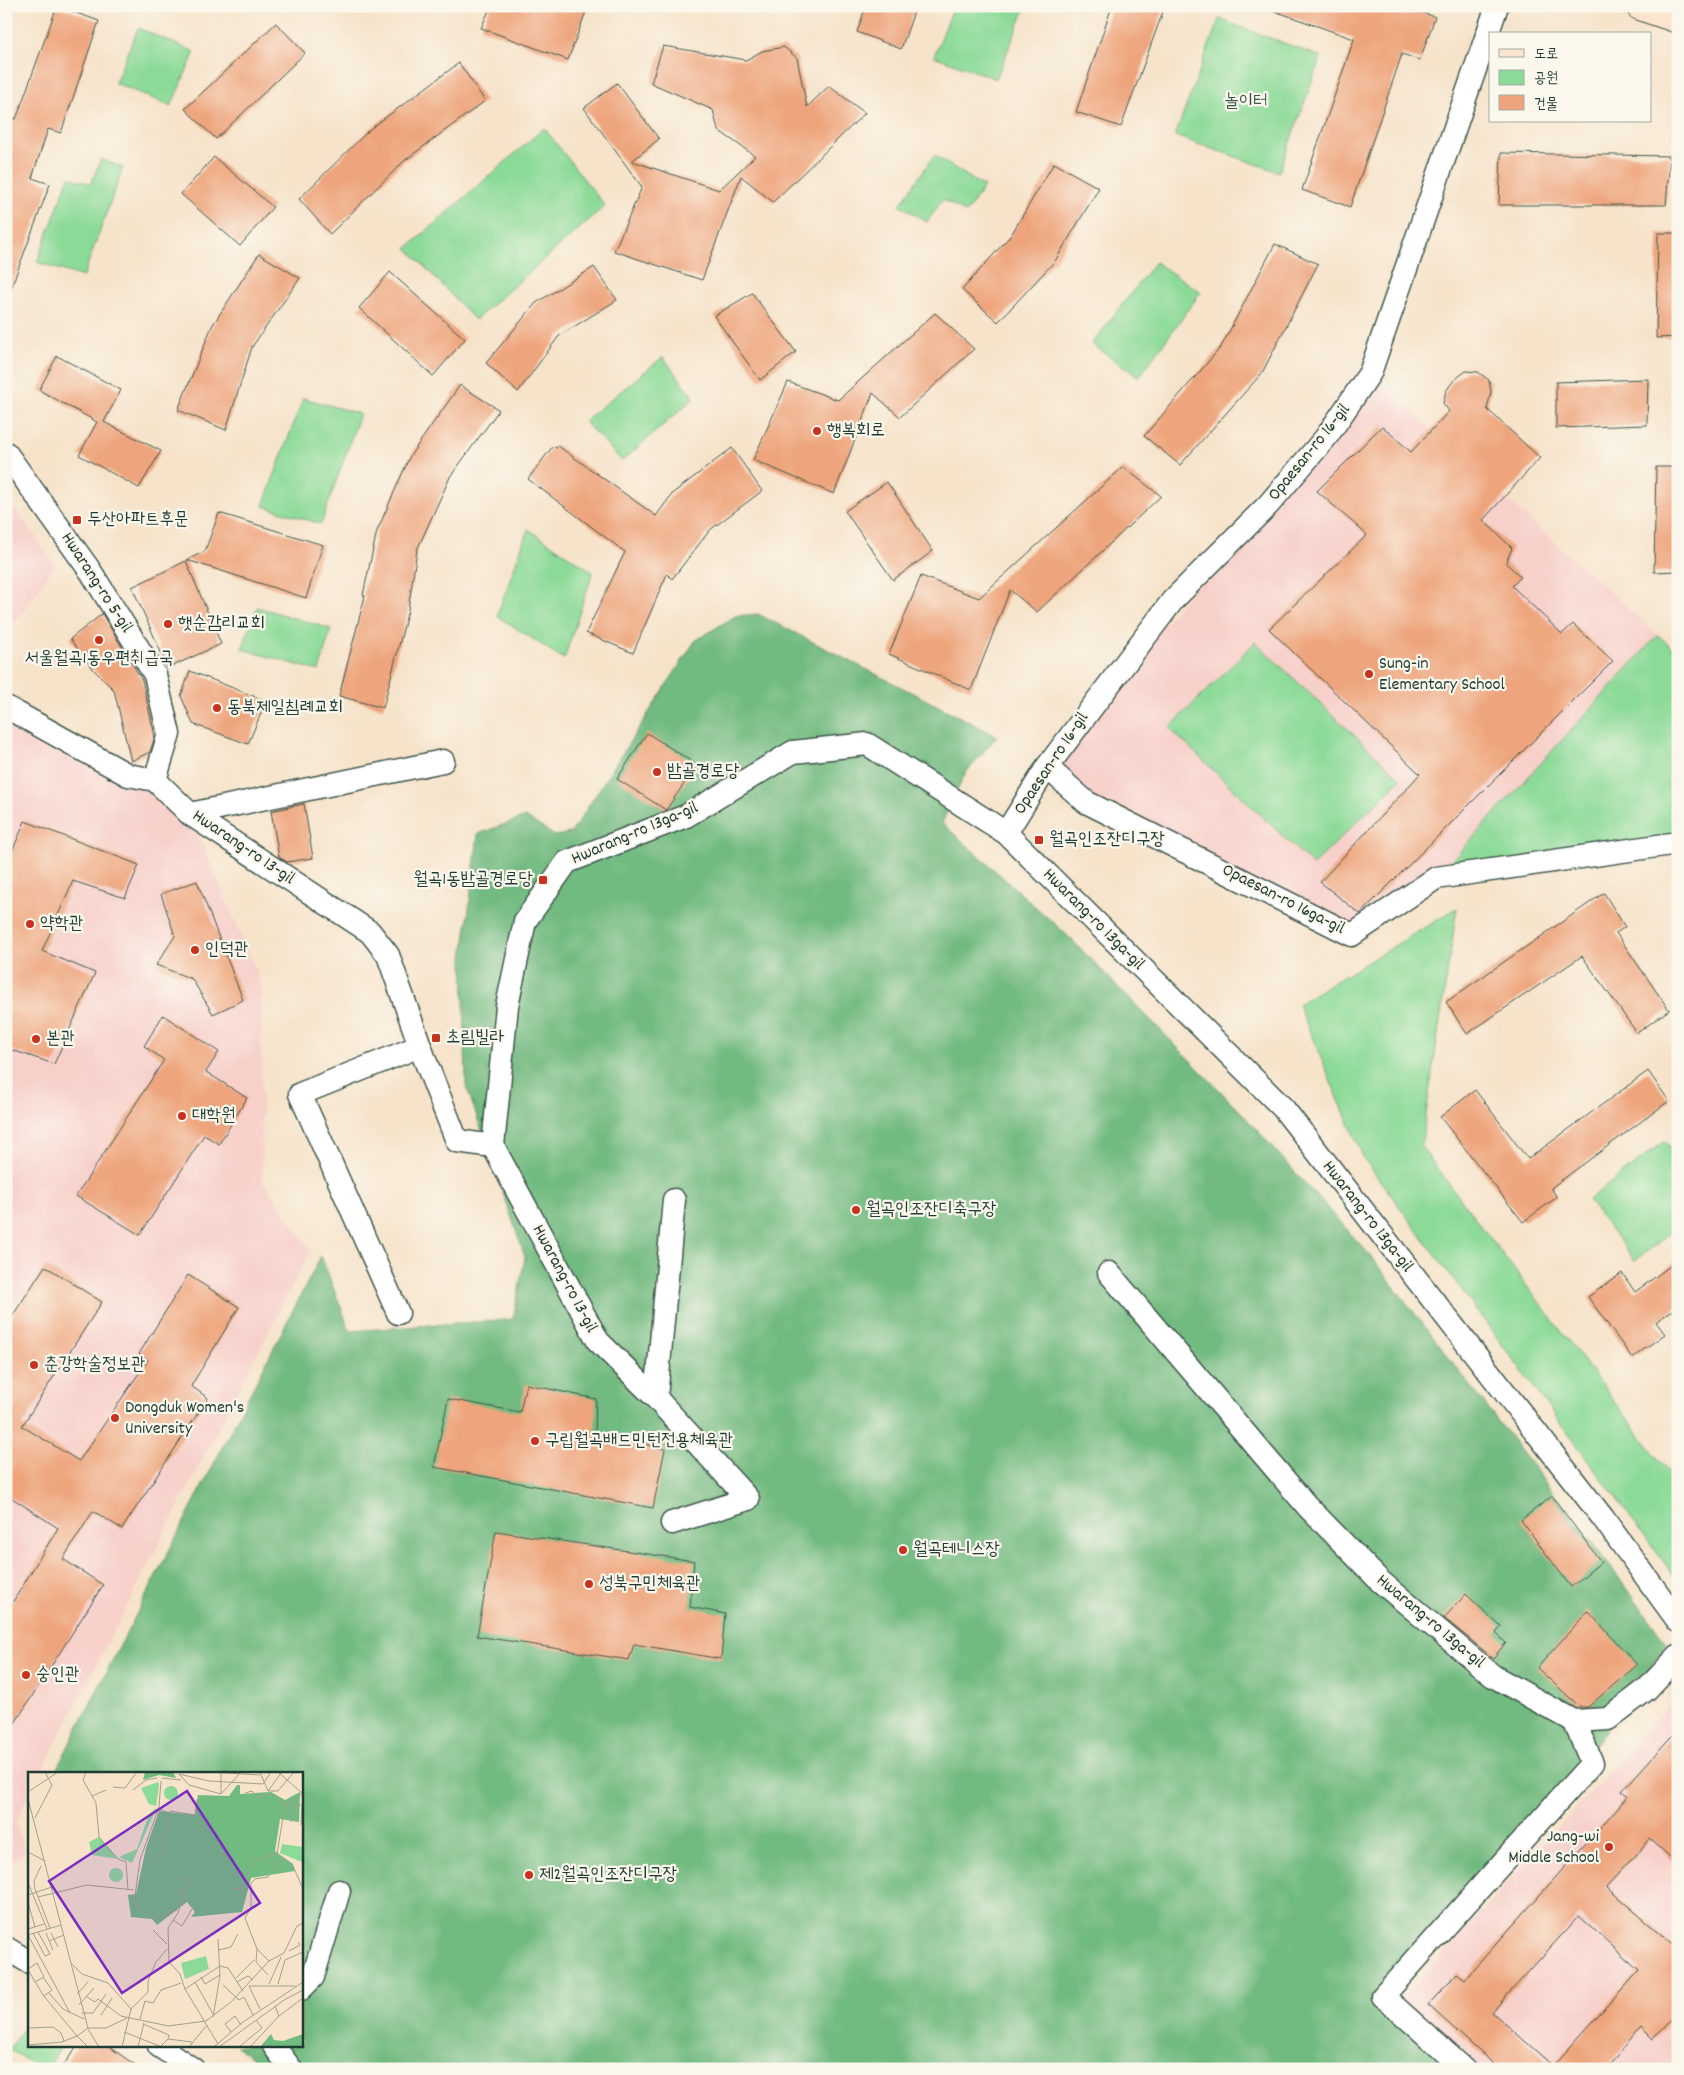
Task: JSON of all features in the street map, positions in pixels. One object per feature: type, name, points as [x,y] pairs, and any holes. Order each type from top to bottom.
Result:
[{"type":"main road","points":[[1640,6],[1678,19]]},
{"type":"street","name":"Opaesan-ro 16-gil","points":[[1006,833],[1047,767],[1173,600],[1274,498],[1327,436],[1370,373],[1497,6]]},
{"type":"street","name":"Hwarang-ro 5-gil","points":[[6,454],[91,572],[155,675],[169,734],[156,780]]},
{"type":"street","points":[[6,706],[128,775],[156,780]]},
{"type":"street","name":"Hwarang-ro 13ga-gil","points":[[493,1146],[507,1006],[525,921],[567,862],[686,816],[793,752],[867,744],[1006,833],[1283,1108],[1603,1518],[1678,1621]]},
{"type":"street","points":[[190,814],[444,761]]},
{"type":"street","name":"Opaesan-ro 16ga-gil","points":[[1047,767],[1086,802],[1352,934],[1436,878],[1678,843]]},
{"type":"street","name":"Hwarang-ro 13-gil","points":[[156,780],[190,814],[370,932],[388,955],[420,1046],[457,1141],[493,1146],[598,1341],[656,1398],[748,1499],[672,1523]]},
{"type":"street","points":[[398,1313],[300,1094],[420,1046]]},
{"type":"street","points":[[656,1398],[674,1200]]},
{"type":"street","name":"Hwarang-ro 13ga-gil","points":[[1109,1273],[1307,1506],[1380,1581],[1493,1676],[1574,1721]]},
{"type":"street","points":[[1464,2069],[1383,1996],[1592,1763],[1574,1721],[1608,1719],[1647,1689],[1678,1656]]},
{"type":"street","points":[[302,1988],[312,1977],[339,1891]]},
{"type":"street","points":[[6,1948],[28,1961]]},
{"type":"street","points":[[162,2048],[194,2069]]},
{"type":"street","points":[[275,2048],[291,2069]]},
{"type":"shaded area","name":"Sung-in Elementary School","points":[[1370,373],[1504,497],[1658,635],[1436,878],[1352,935],[1086,802],[1047,767]]},
{"type":"shaded area","points":[[6,496],[55,565],[6,636]]},
{"type":"shaded area","name":"Dongduk Women's University","points":[[6,707],[190,814],[261,983],[262,1180],[311,1250],[41,1772],[28,1772],[28,1797],[15,1823],[25,1852],[6,1865]]},
{"type":"shaded area","name":"Jang-wi Middle School","points":[[1678,1695],[1678,2069],[1478,2069],[1402,2000]]},
{"type":"green space","points":[[954,6],[1026,6],[996,79],[934,56]]},
{"type":"green space","name":"놀이터","points":[[1219,19],[1321,57],[1279,172],[1175,136]]},
{"type":"green space","points":[[138,28],[195,52],[171,106],[115,83]]},
{"type":"green space","points":[[544,128],[605,206],[475,320],[407,248]]},
{"type":"green space","points":[[934,155],[984,187],[966,213],[943,199],[927,222],[900,205]]},
{"type":"green space","points":[[101,159],[123,168],[83,277],[37,262],[69,177],[91,184]]},
{"type":"green space","points":[[1155,262],[1201,292],[1139,377],[1092,344]]},
{"type":"green space","points":[[663,357],[694,398],[622,461],[584,421]]},
{"type":"green space","points":[[303,398],[360,414],[321,524],[263,506]]},
{"type":"green space","points":[[528,529],[593,572],[564,659],[497,616]]},
{"type":"green space","points":[[257,607],[331,629],[319,671],[242,649]]},
{"type":"green space","points":[[758,614],[997,736],[965,774],[942,823],[1067,935],[1239,1110],[1368,1253],[1633,1596],[1667,1644],[1595,1745],[1375,1997],[1455,2069],[266,2069],[239,2048],[302,2048],[302,1772],[55,1772],[321,1256],[350,1331],[513,1319],[525,1257],[466,1085],[463,958],[478,834],[525,817],[555,836],[571,833],[695,641],[735,616]]},
{"type":"green space","points":[[1658,635],[1678,653],[1678,843],[1436,878]]},
{"type":"green space","points":[[1255,642],[1401,779],[1313,865],[1169,728]]},
{"type":"green space","points":[[1457,908],[1421,1147],[1678,1485],[1678,1581],[1364,1159],[1298,1004]]},
{"type":"green space","points":[[1665,1141],[1678,1156],[1678,1227],[1635,1261],[1588,1200]]},
{"type":"green space","points":[[28,2022],[28,2048],[61,2048],[47,2069],[40,2069],[9,2049]]},
{"type":"building","points":[[57,6],[99,21],[61,133],[48,129],[32,178],[50,184],[8,296],[6,295],[6,115],[16,119]]},
{"type":"building","points":[[491,6],[588,6],[568,60],[481,28]]},
{"type":"building","points":[[866,6],[916,6],[901,49],[857,32]]},
{"type":"building","points":[[1112,6],[1165,6],[1121,127],[1076,112]]},
{"type":"building","points":[[1269,6],[1404,6],[1435,17],[1420,60],[1402,54],[1350,207],[1302,190],[1354,39],[1269,9]]},
{"type":"building","points":[[276,23],[305,53],[216,139],[185,109]]},
{"type":"building","points":[[663,46],[746,60],[762,51],[784,47],[797,58],[807,107],[829,86],[865,113],[773,202],[741,176],[702,280],[614,251],[642,187],[584,108],[617,83],[659,139],[632,161],[719,190],[755,156],[718,130],[713,110],[651,83]]},
{"type":"building","points":[[459,63],[485,101],[404,161],[330,234],[299,199],[370,129]]},
{"type":"building","points":[[1501,153],[1670,156],[1666,205],[1499,205]]},
{"type":"building","points":[[214,157],[273,207],[240,246],[181,194]]},
{"type":"building","points":[[1054,163],[1099,188],[1055,261],[998,322],[962,290],[1011,235]]},
{"type":"building","points":[[1658,233],[1678,233],[1678,337],[1656,338]]},
{"type":"building","points":[[1275,244],[1318,264],[1262,373],[1180,465],[1144,436],[1221,347]]},
{"type":"building","points":[[259,254],[300,278],[252,347],[226,430],[178,410],[212,326]]},
{"type":"building","points":[[594,267],[617,300],[559,336],[518,392],[486,363],[536,303]]},
{"type":"building","points":[[390,272],[465,339],[433,376],[359,308]]},
{"type":"building","points":[[752,293],[796,352],[760,380],[714,316]]},
{"type":"building","points":[[935,313],[974,349],[900,417],[873,393],[834,494],[753,460],[788,382],[838,400]]},
{"type":"building","points":[[57,356],[121,390],[104,422],[161,451],[139,488],[79,455],[97,422],[39,390]]},
{"type":"building","points":[[1466,371],[1478,372],[1489,380],[1491,392],[1487,409],[1540,458],[1483,520],[1512,548],[1506,563],[1521,577],[1512,586],[1562,634],[1573,624],[1613,661],[1360,914],[1320,882],[1420,774],[1269,629],[1367,535],[1317,491],[1382,426],[1411,452],[1449,411],[1443,403],[1446,391],[1454,380]]},
{"type":"building","points":[[1648,379],[1647,425],[1556,428],[1556,382]]},
{"type":"building","points":[[460,385],[499,410],[450,477],[417,550],[408,610],[383,708],[339,696],[365,596],[363,595],[377,531],[410,456]]},
{"type":"building","points":[[553,446],[556,448],[558,446],[656,516],[673,493],[732,448],[762,491],[710,530],[672,579],[667,574],[633,653],[586,633],[625,552],[528,479]]},
{"type":"building","points":[[1123,467],[1161,496],[1037,612],[1010,590],[971,690],[889,654],[921,576],[979,598]]},
{"type":"building","points":[[1656,467],[1678,467],[1678,571],[1654,572]]},
{"type":"building","points":[[887,482],[933,551],[893,580],[845,511]]},
{"type":"building","points":[[219,513],[323,545],[306,598],[187,560],[205,551]]},
{"type":"building","points":[[186,561],[221,644],[168,668],[132,587]]},
{"type":"building","points":[[102,614],[142,680],[155,736],[150,752],[131,761],[114,690],[94,670],[70,639]]},
{"type":"building","points":[[190,671],[266,701],[248,744],[193,724],[181,696]]},
{"type":"building","name":"밤골경로당","points":[[647,733],[697,765],[666,810],[617,779]]},
{"type":"building","points":[[304,804],[313,858],[287,862],[279,857],[271,811]]},
{"type":"building","name":"약학관","points":[[25,821],[139,865],[125,898],[73,881],[42,951],[95,973],[54,1064],[6,1048],[6,866]]},
{"type":"building","name":"인덕관","points":[[197,881],[243,1000],[213,1014],[192,979],[156,965],[175,936],[161,894]]},
{"type":"building","points":[[1604,893],[1625,927],[1616,933],[1669,1010],[1637,1033],[1582,956],[1467,1034],[1446,1002]]},
{"type":"building","name":"대학원","points":[[163,1015],[219,1052],[206,1072],[247,1098],[219,1144],[204,1135],[140,1235],[76,1196],[164,1060],[144,1046]]},
{"type":"building","points":[[1648,1071],[1669,1101],[1551,1188],[1557,1197],[1523,1222],[1440,1117],[1475,1090],[1528,1159]]},
{"type":"building","points":[[1678,1260],[1678,1306],[1656,1322],[1665,1334],[1632,1358],[1588,1297],[1622,1273],[1635,1292]]},
{"type":"building","points":[[45,1266],[102,1302],[22,1426],[79,1461],[148,1360],[139,1354],[188,1275],[239,1307],[191,1386],[208,1398],[122,1529],[93,1511],[63,1559],[103,1585],[6,1737],[6,1613],[58,1528],[6,1494],[6,1326]]},
{"type":"building","name":"구립월곡배드민턴전용체육관","points":[[526,1384],[596,1399],[595,1433],[665,1449],[653,1508],[434,1467],[448,1399],[520,1412]]},
{"type":"building","points":[[1552,1496],[1601,1562],[1571,1587],[1521,1520]]},
{"type":"building","name":"성북구민체육관","points":[[496,1531],[694,1561],[690,1607],[725,1614],[721,1659],[634,1644],[629,1660],[477,1636]]},
{"type":"building","points":[[1466,1594],[1501,1627],[1496,1633],[1506,1643],[1493,1658],[1444,1618]]},
{"type":"building","points":[[1588,1611],[1637,1665],[1588,1707],[1580,1707],[1537,1668]]},
{"type":"building","points":[[1678,1729],[1678,1864],[1650,1839],[1606,1887],[1678,1949],[1678,2013],[1653,2040],[1641,2028],[1605,2069],[1499,2069],[1428,2005],[1457,1973],[1465,1979],[1628,1796],[1622,1791]],"holes":[[[1579,1916],[1639,1970],[1553,2066],[1492,2012]]]},
{"type":"building","points":[[76,2048],[111,2048],[141,2069],[61,2069]]},
{"type":"place","name":"행복회로","points":[[817,431]]},
{"type":"place","name":"두산아파트후문","points":[[77,520]]},
{"type":"place","name":"햇순감리교회","points":[[168,624]]},
{"type":"place","name":"서울월곡1동우편취급국","points":[[99,640]]},
{"type":"place","name":"Sung-in Elementary School","points":[[1369,674]]},
{"type":"place","name":"동북제일침례교회","points":[[217,708]]},
{"type":"place","name":"밤골경로당","points":[[657,772]]},
{"type":"place","name":"월곡인조잔디구장","points":[[1039,840]]},
{"type":"place","name":"월곡1동밤골경로당","points":[[543,880]]},
{"type":"place","name":"약학관","points":[[30,924]]},
{"type":"place","name":"인덕관","points":[[195,950]]},
{"type":"place","name":"초림빌라","points":[[436,1038]]},
{"type":"place","name":"본관","points":[[36,1039]]},
{"type":"place","name":"대학원","points":[[182,1116]]},
{"type":"place","name":"월곡인조잔디축구장","points":[[856,1210]]},
{"type":"place","name":"춘강학술정보관","points":[[34,1365]]},
{"type":"place","name":"Dongduk Women's University","points":[[115,1418]]},
{"type":"place","name":"구립월곡배드민턴전용체육관","points":[[535,1441]]},
{"type":"place","name":"월곡테니스장","points":[[903,1550]]},
{"type":"place","name":"성북구민체육관","points":[[589,1584]]},
{"type":"place","name":"숭인관","points":[[26,1675]]},
{"type":"place","name":"Jang-wi Middle School","points":[[1609,1847]]},
{"type":"place","name":"제2월곡인조잔디구장","points":[[529,1875]]}]
